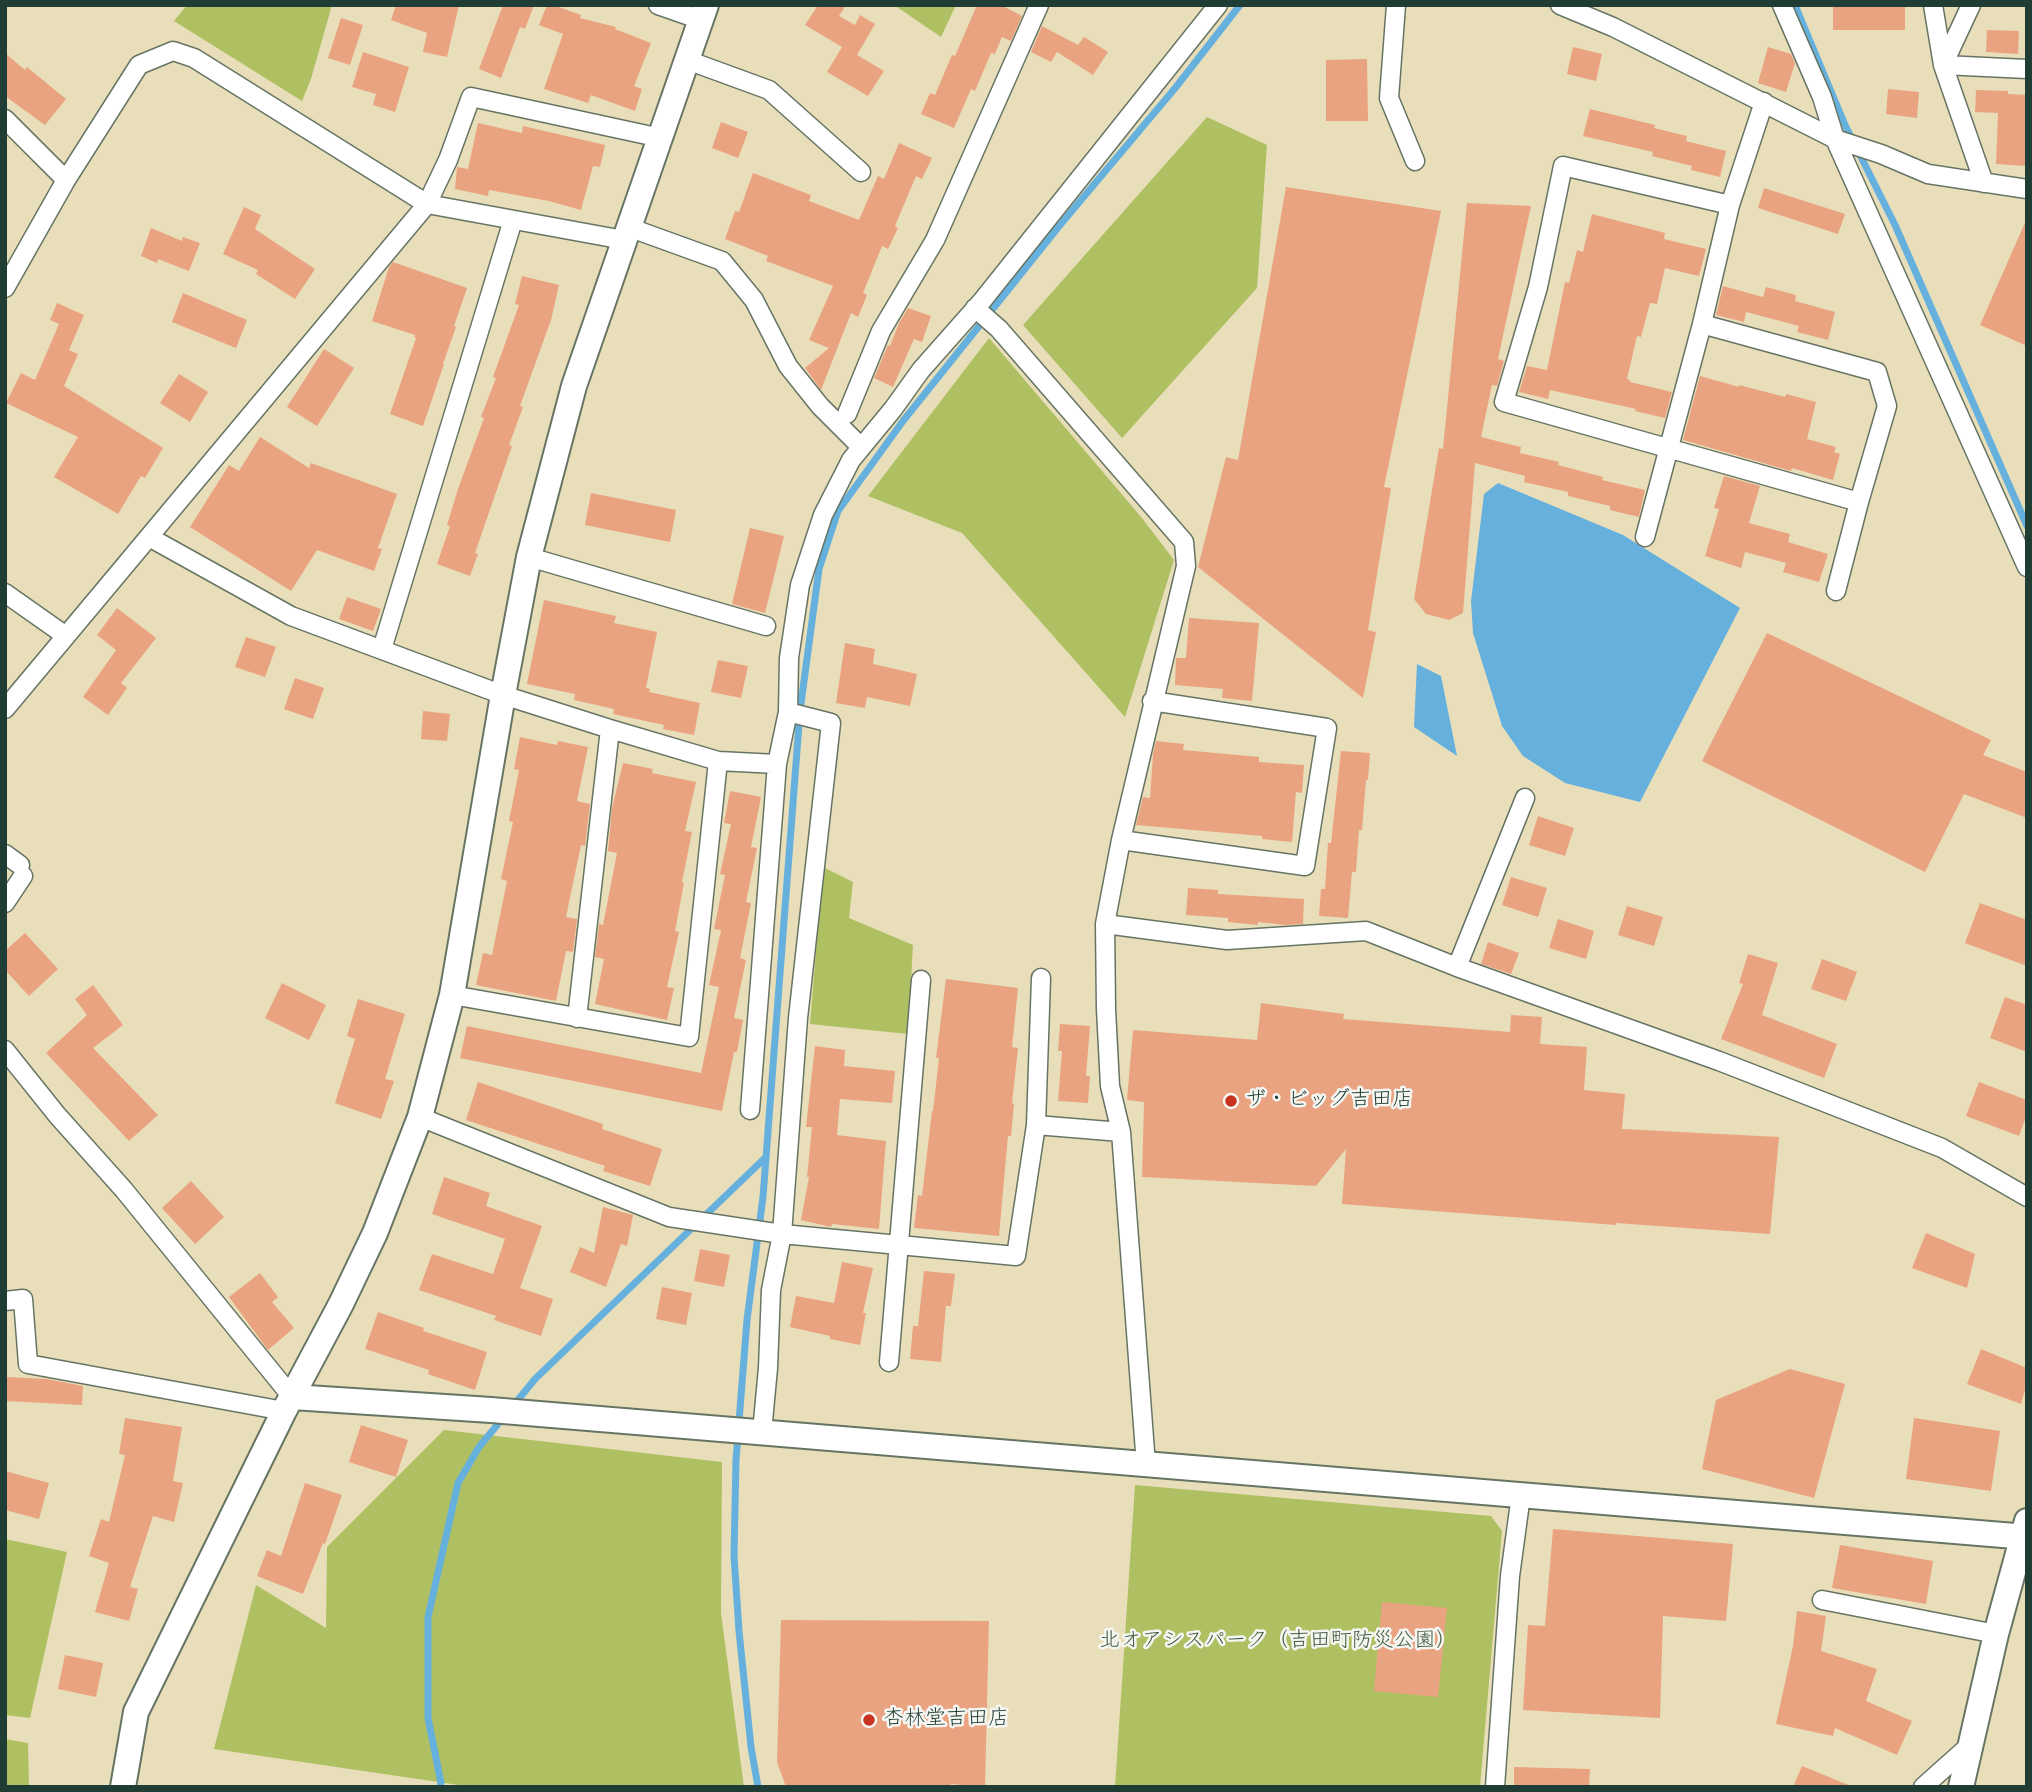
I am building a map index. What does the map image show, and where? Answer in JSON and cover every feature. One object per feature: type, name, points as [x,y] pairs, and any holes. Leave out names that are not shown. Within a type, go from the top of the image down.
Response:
[{"type":"street","points":[[123,1787],[136,1712],[375,1233],[420,1117],[452,995],[529,557],[574,386],[703,13],[659,5]]},
{"type":"street","points":[[847,414],[881,331],[935,240],[1039,5]]},
{"type":"street","points":[[750,1110],[777,764],[789,712],[789,658],[800,585],[823,515],[851,460],[922,370],[978,311],[1217,5]]},
{"type":"street","points":[[1396,5],[1389,98],[1415,161]]},
{"type":"street","points":[[1560,5],[1613,27],[1840,140],[1928,174],[2027,189]]},
{"type":"street","points":[[1782,5],[2027,567]]},
{"type":"street","points":[[1933,5],[1943,65],[1984,183]]},
{"type":"street","points":[[1943,65],[1971,5]]},
{"type":"street","points":[[5,288],[66,180],[139,65],[173,51],[194,58],[427,204],[513,220],[626,233],[722,261],[754,300],[788,366],[820,406],[862,447]]},
{"type":"street","points":[[687,60],[769,90],[861,172]]},
{"type":"street","points":[[1943,65],[2027,69]]},
{"type":"street","points":[[5,709],[427,204],[448,160],[471,97],[660,138]]},
{"type":"street","points":[[1645,537],[1702,324],[1730,205],[1764,102]]},
{"type":"street","points":[[5,119],[66,180]]},
{"type":"street","points":[[1730,205],[1563,166],[1538,287],[1504,402],[1859,502]]},
{"type":"street","points":[[382,649],[513,220]]},
{"type":"street","points":[[978,311],[999,329],[1184,542],[1186,566],[1152,701],[1105,924],[1110,1086],[1121,1132],[1146,1465]]},
{"type":"street","points":[[1702,324],[1877,372],[1887,406],[1836,591]]},
{"type":"street","points":[[149,537],[291,616],[503,695],[718,761],[777,764]]},
{"type":"street","points":[[529,557],[766,626]]},
{"type":"street","points":[[5,593],[66,636]]},
{"type":"street","points":[[1121,839],[1305,866],[1327,728],[1152,701]]},
{"type":"street","points":[[758,1432],[768,1368],[771,1290],[831,723],[789,712]]},
{"type":"street","points":[[578,1018],[610,729]]},
{"type":"street","points":[[452,995],[689,1037],[718,761]]},
{"type":"street","points":[[1457,967],[1525,798]]},
{"type":"street","points":[[5,853],[21,870],[5,903]]},
{"type":"street","points":[[1105,924],[1227,940],[1366,931],[1457,967],[1719,1061],[1942,1148],[2027,1197]]},
{"type":"street","points":[[420,1117],[669,1217],[778,1233],[1016,1256],[1036,1125],[1041,978]]},
{"type":"street","points":[[889,1362],[921,980]]},
{"type":"street","points":[[5,1050],[57,1115],[124,1190],[288,1404]]},
{"type":"street","points":[[1036,1125],[1121,1132]]},
{"type":"street","points":[[5,1301],[23,1300],[28,1364],[288,1404],[491,1410],[1521,1495],[2025,1531],[1996,1634],[1961,1787]]},
{"type":"street","points":[[1495,1787],[1510,1576],[1521,1495]]},
{"type":"street","points":[[1822,1600],[1996,1634]]},
{"type":"street","points":[[1923,1787],[1970,1745]]},
{"type":"green space","points":[[187,5],[332,5],[302,101],[174,21]]},
{"type":"green space","points":[[894,5],[956,5],[941,37]]},
{"type":"green space","points":[[1207,117],[1267,145],[1257,288],[1122,438],[1023,325]]},
{"type":"green space","points":[[989,338],[1142,518],[1174,560],[1125,717],[962,533],[868,496]]},
{"type":"green space","points":[[823,867],[853,882],[849,918],[913,945],[908,1034],[810,1024]]},
{"type":"green space","points":[[444,1430],[722,1462],[721,1613],[744,1787],[472,1787],[214,1749],[256,1585],[326,1628],[327,1547]]},
{"type":"green space","name":"北オアシスパーク（吉田町防災公園）","points":[[1135,1485],[1491,1516],[1502,1531],[1480,1787],[1115,1787]]},
{"type":"green space","points":[[5,1539],[67,1552],[30,1718],[5,1715]]},
{"type":"green space","points":[[5,1739],[28,1743],[29,1787],[5,1787]]},
{"type":"water","points":[[1498,483],[1623,535],[1740,608],[1640,802],[1565,783],[1523,756],[1502,726],[1473,633],[1471,601],[1484,494]]},
{"type":"water","points":[[1417,664],[1441,676],[1457,756],[1414,727]]},
{"type":"building","points":[[396,5],[459,5],[447,57],[423,52],[427,33],[391,20]]},
{"type":"building","points":[[503,5],[534,5],[525,29],[520,27],[501,78],[479,69]]},
{"type":"building","points":[[547,5],[581,15],[580,18],[616,27],[615,29],[651,43],[634,86],[642,89],[635,111],[591,95],[588,103],[544,89],[563,34],[539,25]]},
{"type":"building","points":[[818,5],[846,5],[839,16],[855,25],[860,15],[875,24],[857,55],[884,71],[868,96],[827,72],[842,47],[805,25]]},
{"type":"building","points":[[977,5],[1001,5],[1022,16],[1011,41],[1002,37],[995,54],[991,53],[975,91],[971,89],[954,128],[921,114],[930,93],[935,95]]},
{"type":"building","points":[[1833,5],[1905,5],[1905,30],[1833,30]]},
{"type":"building","points":[[341,18],[363,25],[350,65],[328,58]]},
{"type":"building","points":[[1042,26],[1078,45],[1084,37],[1108,52],[1093,75],[1057,52],[1051,62],[1031,52]]},
{"type":"building","points":[[1987,30],[2019,31],[2018,54],[1986,52]]},
{"type":"building","points":[[1573,47],[1602,54],[1596,81],[1567,74]]},
{"type":"building","points":[[1768,47],[1791,54],[1795,63],[1786,92],[1758,83]]},
{"type":"building","points":[[363,52],[409,67],[395,112],[373,105],[376,94],[352,87]]},
{"type":"building","points":[[5,53],[66,99],[45,125],[5,96]]},
{"type":"building","points":[[1367,59],[1368,121],[1326,121],[1326,60]]},
{"type":"building","points":[[1888,89],[1919,92],[1917,118],[1886,114]]},
{"type":"building","points":[[1976,90],[2008,91],[2008,94],[2027,95],[2027,166],[1996,164],[1998,113],[1975,112]]},
{"type":"building","points":[[1590,109],[1655,125],[1654,128],[1687,136],[1686,141],[1726,151],[1720,177],[1691,170],[1692,166],[1652,156],[1653,152],[1583,136]]},
{"type":"building","points":[[721,122],[748,132],[738,158],[712,148]]},
{"type":"building","points":[[478,123],[522,133],[523,126],[605,145],[600,167],[593,166],[581,210],[489,190],[488,196],[455,189],[457,167],[468,169]]},
{"type":"building","points":[[899,143],[932,158],[922,179],[916,176],[888,249],[882,246],[863,293],[867,295],[858,317],[851,313],[821,390],[805,368],[829,348],[809,340],[833,286],[766,261],[768,256],[725,239],[735,211],[739,212],[753,173],[811,195],[809,201],[859,220],[878,176],[884,179]]},
{"type":"building","points":[[1286,187],[1441,211],[1384,487],[1391,488],[1368,630],[1376,632],[1363,698],[1198,567],[1226,457],[1238,460]]},
{"type":"building","points":[[1764,188],[1845,214],[1838,234],[1758,208]]},
{"type":"building","points":[[1467,203],[1531,206],[1498,359],[1504,361],[1497,386],[1492,385],[1481,437],[1521,447],[1520,453],[1559,462],[1558,465],[1603,477],[1602,480],[1645,490],[1639,517],[1610,510],[1610,506],[1568,496],[1568,492],[1524,482],[1525,476],[1475,463],[1463,613],[1449,620],[1426,614],[1414,599],[1439,448],[1443,449]]},
{"type":"building","points":[[244,207],[261,215],[255,229],[315,269],[295,299],[256,274],[258,270],[223,254]]},
{"type":"building","points":[[1592,214],[1665,233],[1664,239],[1706,249],[1699,276],[1665,268],[1657,304],[1650,303],[1641,337],[1637,336],[1627,379],[1672,392],[1665,418],[1550,390],[1548,399],[1519,392],[1527,366],[1547,370],[1565,282],[1569,283],[1577,250],[1583,252]]},
{"type":"building","points":[[2027,218],[2027,346],[1980,325]]},
{"type":"building","points":[[151,228],[182,241],[183,237],[200,243],[189,271],[158,259],[157,263],[141,256]]},
{"type":"building","points":[[393,262],[467,288],[423,426],[390,414],[415,335],[372,321]]},
{"type":"building","points":[[522,276],[559,285],[551,320],[520,406],[523,407],[509,445],[512,446],[475,553],[478,554],[470,576],[437,564],[450,526],[447,525],[458,489],[496,378],[493,377],[519,305],[515,304]]},
{"type":"building","points":[[1723,286],[1763,297],[1766,287],[1796,295],[1795,301],[1835,312],[1828,340],[1797,332],[1799,326],[1746,312],[1744,322],[1716,315]]},
{"type":"building","points":[[183,293],[247,320],[236,348],[172,322]]},
{"type":"building","points":[[57,303],[84,315],[69,350],[78,354],[64,386],[163,448],[145,478],[141,476],[118,514],[54,477],[78,437],[6,403],[21,373],[35,380],[59,324],[50,320]]},
{"type":"building","points":[[908,308],[931,316],[922,342],[914,339],[893,387],[874,378]]},
{"type":"building","points":[[324,349],[354,368],[317,426],[287,407]]},
{"type":"building","points":[[179,374],[208,392],[190,422],[160,403]]},
{"type":"building","points":[[1700,376],[1739,387],[1785,397],[1786,394],[1816,402],[1807,439],[1836,447],[1834,452],[1840,454],[1833,480],[1792,468],[1791,471],[1683,440]]},
{"type":"building","points":[[260,437],[309,468],[311,463],[397,494],[378,548],[382,549],[374,571],[317,550],[291,591],[190,527],[229,465],[239,471]]},
{"type":"building","points":[[1724,476],[1760,486],[1749,523],[1790,534],[1788,542],[1828,554],[1819,582],[1783,572],[1786,563],[1745,552],[1741,568],[1705,556],[1719,509],[1714,508]]},
{"type":"building","points":[[591,493],[676,510],[670,542],[585,525]]},
{"type":"building","points":[[750,528],[784,536],[765,613],[732,604]]},
{"type":"building","points":[[347,597],[381,609],[373,631],[339,619]]},
{"type":"building","points":[[544,600],[616,616],[614,623],[657,632],[646,688],[650,689],[649,692],[700,703],[694,735],[663,729],[664,725],[613,714],[614,709],[574,700],[575,694],[527,684]]},
{"type":"building","points":[[117,608],[156,638],[121,683],[127,688],[108,715],[83,697],[116,650],[97,635]]},
{"type":"building","points":[[1189,618],[1259,623],[1252,701],[1222,698],[1223,689],[1175,685],[1176,658],[1186,658]]},
{"type":"building","points":[[1767,633],[1991,740],[1983,755],[2027,772],[2027,818],[1964,794],[1925,872],[1702,761]]},
{"type":"building","points":[[246,637],[276,647],[265,677],[235,667]]},
{"type":"building","points":[[845,643],[875,649],[873,664],[917,674],[910,706],[867,697],[865,708],[836,703]]},
{"type":"building","points":[[718,660],[748,666],[741,698],[711,692]]},
{"type":"building","points":[[295,678],[324,688],[313,719],[284,709]]},
{"type":"building","points":[[423,711],[450,714],[447,741],[421,739]]},
{"type":"building","points":[[520,737],[557,745],[558,741],[588,747],[577,801],[590,804],[585,846],[581,845],[566,917],[577,919],[573,952],[566,951],[556,1001],[476,985],[483,953],[492,955],[507,881],[501,879],[513,822],[509,821],[519,770],[514,769]]},
{"type":"building","points":[[1156,741],[1184,744],[1183,750],[1259,757],[1259,762],[1304,765],[1302,793],[1296,792],[1292,842],[1262,839],[1262,836],[1136,825],[1143,797],[1150,798]]},
{"type":"building","points":[[1341,751],[1370,753],[1362,830],[1359,830],[1356,872],[1352,872],[1348,918],[1319,916],[1321,889],[1325,889],[1328,843],[1331,843]]},
{"type":"building","points":[[623,763],[653,769],[652,773],[696,782],[685,831],[692,832],[675,931],[679,932],[667,987],[674,988],[667,1020],[595,1004],[604,959],[595,957],[599,924],[603,925],[617,853],[608,851],[612,808]]},
{"type":"building","points":[[730,791],[761,797],[751,847],[757,848],[746,902],[751,903],[740,958],[746,960],[734,1018],[743,1020],[722,1111],[460,1058],[467,1026],[701,1073],[719,987],[709,985],[721,930],[714,929],[725,875],[720,874],[731,824],[724,823]]},
{"type":"building","points":[[1538,816],[1574,828],[1565,856],[1529,845]]},
{"type":"building","points":[[1511,877],[1547,888],[1538,917],[1502,905]]},
{"type":"building","points":[[1188,888],[1218,890],[1218,894],[1304,899],[1303,924],[1258,922],[1258,925],[1228,922],[1228,918],[1186,915]]},
{"type":"building","points":[[1980,903],[2027,920],[2027,966],[1965,943]]},
{"type":"building","points":[[1627,906],[1663,917],[1654,946],[1618,935]]},
{"type":"building","points":[[1558,919],[1594,931],[1586,959],[1549,948]]},
{"type":"building","points":[[25,933],[58,969],[29,996],[5,970],[5,951]]},
{"type":"building","points":[[1488,942],[1519,953],[1511,974],[1481,964]]},
{"type":"building","points":[[1748,954],[1778,963],[1762,1015],[1837,1044],[1824,1078],[1721,1039],[1743,984],[1739,983]]},
{"type":"building","points":[[1822,959],[1857,972],[1846,1001],[1811,989]]},
{"type":"building","points":[[946,979],[1018,988],[1012,1047],[1018,1048],[1014,1104],[1011,1136],[1008,1136],[999,1236],[914,1228],[918,1195],[922,1196],[933,1111],[939,1058],[936,1058]]},
{"type":"building","points":[[282,983],[326,1005],[309,1040],[265,1018]]},
{"type":"building","points":[[93,985],[123,1025],[93,1048],[158,1115],[129,1141],[46,1053],[87,1015],[75,999]]},
{"type":"building","points":[[2005,997],[2027,1005],[2027,1052],[1990,1038]]},
{"type":"building","points":[[358,999],[405,1014],[385,1079],[394,1081],[381,1119],[335,1103],[355,1039],[347,1036]]},
{"type":"building","points":[[1261,1003],[1344,1014],[1343,1019],[1510,1032],[1511,1015],[1542,1017],[1540,1044],[1587,1047],[1584,1090],[1625,1094],[1622,1129],[1779,1137],[1770,1234],[1342,1204],[1346,1149],[1316,1186],[1142,1177],[1144,1102],[1127,1100],[1133,1030],[1257,1040]]},
{"type":"building","points":[[1060,1024],[1090,1026],[1086,1076],[1090,1076],[1088,1103],[1058,1101],[1062,1051],[1058,1051]]},
{"type":"building","points":[[815,1046],[845,1050],[844,1066],[895,1071],[892,1103],[840,1099],[837,1135],[886,1141],[879,1229],[832,1224],[831,1227],[801,1220],[809,1177],[812,1127],[806,1127]]},
{"type":"building","points":[[478,1082],[603,1124],[602,1129],[662,1149],[650,1186],[603,1171],[605,1166],[466,1120]]},
{"type":"building","points":[[1979,1082],[2027,1100],[2027,1114],[2019,1136],[1966,1116]]},
{"type":"building","points":[[444,1177],[490,1193],[486,1206],[542,1226],[520,1288],[553,1299],[541,1336],[494,1320],[496,1316],[419,1290],[432,1254],[493,1274],[505,1239],[432,1214]]},
{"type":"building","points":[[191,1181],[224,1217],[195,1244],[162,1208]]},
{"type":"building","points":[[603,1207],[633,1215],[627,1246],[621,1244],[606,1287],[570,1272],[580,1247],[594,1253]]},
{"type":"building","points":[[1926,1233],[1975,1254],[1967,1288],[1912,1268]]},
{"type":"building","points":[[700,1249],[730,1255],[724,1287],[694,1281]]},
{"type":"building","points":[[842,1262],[873,1268],[863,1313],[866,1313],[860,1345],[790,1327],[796,1296],[834,1303]]},
{"type":"building","points":[[924,1271],[955,1274],[951,1306],[946,1306],[941,1362],[910,1359],[913,1326],[918,1326]]},
{"type":"building","points":[[260,1273],[278,1297],[272,1302],[294,1328],[268,1350],[229,1297]]},
{"type":"building","points":[[662,1287],[692,1293],[686,1325],[656,1319]]},
{"type":"building","points":[[378,1312],[424,1328],[423,1331],[487,1352],[475,1390],[428,1374],[429,1370],[365,1349]]},
{"type":"building","points":[[1981,1349],[2027,1368],[2027,1383],[2021,1404],[1967,1384]]},
{"type":"building","points":[[1790,1369],[1845,1384],[1814,1498],[1702,1469],[1716,1400]]},
{"type":"building","points":[[5,1377],[47,1379],[83,1386],[82,1405],[5,1401]]},
{"type":"building","points":[[125,1418],[182,1427],[173,1481],[183,1483],[174,1522],[153,1516],[130,1587],[138,1589],[129,1621],[95,1612],[109,1563],[89,1556],[101,1519],[109,1522],[125,1455],[119,1454]]},
{"type":"building","points":[[1914,1418],[2000,1431],[1991,1491],[1906,1479]]},
{"type":"building","points":[[361,1425],[408,1440],[396,1477],[349,1462]]},
{"type":"building","points":[[5,1471],[49,1483],[39,1519],[5,1510]]},
{"type":"building","points":[[305,1483],[342,1495],[325,1544],[323,1543],[303,1594],[257,1576],[267,1550],[281,1556]]},
{"type":"building","points":[[1553,1529],[1733,1544],[1726,1621],[1663,1616],[1660,1718],[1523,1710],[1528,1625],[1545,1626]]},
{"type":"building","points":[[1840,1545],[1933,1561],[1926,1604],[1832,1588]]},
{"type":"building","points":[[1382,1602],[1447,1608],[1438,1697],[1374,1691]]},
{"type":"building","points":[[1797,1611],[1826,1616],[1821,1651],[1877,1669],[1866,1701],[1912,1721],[1897,1755],[1835,1728],[1833,1736],[1776,1724],[1793,1646]]},
{"type":"building","points":[[781,1620],[989,1621],[985,1787],[951,1784],[951,1787],[786,1787],[777,1762]]},
{"type":"building","points":[[65,1655],[103,1663],[96,1697],[58,1689]]},
{"type":"building","points":[[1802,1766],[1851,1786],[1851,1787],[1793,1787]]},
{"type":"building","points":[[1514,1767],[1590,1769],[1589,1787],[1514,1787]]},
{"type":"waterway","points":[[758,1787],[751,1747],[739,1631],[734,1556],[736,1460],[747,1320],[763,1197],[800,711],[819,569],[838,511],[903,421],[1240,5]]},
{"type":"waterway","points":[[1795,5],[1845,125],[1895,225],[2027,526]]},
{"type":"waterway","points":[[513,1406],[535,1379],[766,1157]]},
{"type":"waterway","points":[[440,1787],[428,1718],[428,1617],[458,1483],[479,1447],[503,1418]]},
{"type":"place","name":"ザ・ビッグ吉田店","points":[[1231,1101]]},
{"type":"place","name":"杏林堂吉田店","points":[[869,1720]]}]
